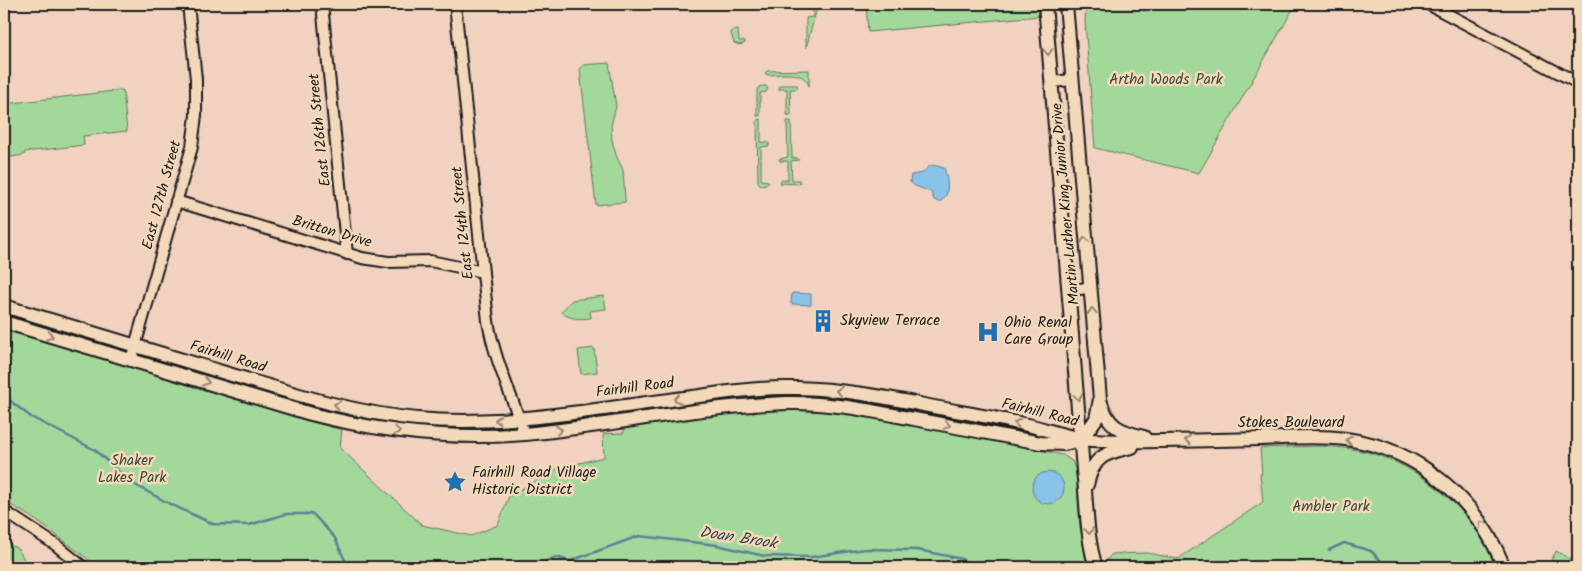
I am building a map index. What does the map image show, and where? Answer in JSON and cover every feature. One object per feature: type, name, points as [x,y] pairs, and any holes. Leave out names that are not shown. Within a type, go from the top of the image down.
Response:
[{"type":"main road","name":"Martin Luther King Junior Drive","points":[[1045,4],[1081,440]]},
{"type":"main road","name":"Martin Luther King Junior Drive","points":[[1066,4],[1100,399],[1096,419],[1081,440]]},
{"type":"main road","name":"Fairhill Road","points":[[4,306],[343,407],[419,419],[463,421],[520,419],[752,390],[801,388],[872,395],[1025,424],[1081,440]]},
{"type":"main road","name":"Fairhill Road","points":[[4,322],[344,422],[418,433],[466,435],[524,434],[753,405],[789,403],[870,410],[1040,443],[1064,444],[1081,440]]},
{"type":"main road","points":[[752,390],[753,405]]},
{"type":"main road","points":[[870,410],[872,395]]},
{"type":"main road","points":[[1100,399],[1104,412],[1111,424],[1124,432],[1159,441]]},
{"type":"main road","points":[[902,416],[904,401]]},
{"type":"main road","points":[[418,433],[419,419]]},
{"type":"main road","name":"Stokes Boulevard","points":[[1081,440],[1120,442],[1326,437],[1352,440],[1381,447],[1419,464],[1457,493],[1484,528],[1504,567]]},
{"type":"main road","points":[[1081,440],[1092,555],[1096,567]]},
{"type":"main road","points":[[1086,495],[1090,473],[1094,464],[1102,456],[1114,451],[1159,441]]},
{"type":"street","name":"East 127th Street","points":[[131,360],[192,146],[196,115],[196,79],[188,4]]},
{"type":"street","name":"East 126th Street","points":[[322,4],[347,254]]},
{"type":"street","name":"East 124th Street","points":[[455,4],[488,321],[498,365],[520,419],[524,434]]},
{"type":"street","points":[[1428,4],[1578,83]]},
{"type":"street","points":[[1051,82],[1072,80]]},
{"type":"street","name":"Britton Drive","points":[[176,201],[347,254],[388,262],[430,261],[483,272]]},
{"type":"street","points":[[1069,290],[1090,288]]},
{"type":"street","points":[[4,511],[56,546],[82,567]]},
{"type":"green space","points":[[813,4],[818,4],[806,48],[806,18],[813,17]]},
{"type":"green space","points":[[866,4],[1039,4],[1039,16],[868,32]]},
{"type":"green space","name":"Artha Woods Park","points":[[1086,4],[1296,4],[1199,173],[1095,148],[1085,22]]},
{"type":"green space","points":[[733,30],[738,30],[739,41],[745,41],[745,43],[740,45],[734,43],[731,33]]},
{"type":"green space","points":[[609,63],[616,106],[611,126],[612,140],[623,170],[625,202],[596,205],[580,70],[583,65]]},
{"type":"green space","points":[[809,70],[809,86],[802,77],[797,75],[767,75],[765,73],[767,71]]},
{"type":"green space","points":[[780,85],[798,86],[797,89],[790,89],[791,115],[787,115],[787,89],[779,89]]},
{"type":"green space","points":[[766,86],[768,89],[766,92],[760,93],[760,116],[757,116],[757,90]]},
{"type":"green space","points":[[123,90],[127,131],[83,136],[84,145],[25,152],[24,155],[4,158],[4,104]]},
{"type":"green space","points":[[761,119],[761,142],[769,143],[769,146],[761,147],[761,180],[768,181],[769,183],[761,185],[758,182],[757,120]]},
{"type":"green space","points":[[787,121],[791,121],[792,158],[799,160],[791,161],[792,180],[799,180],[798,184],[780,183],[781,180],[788,180],[788,161],[780,161],[779,159],[788,157]]},
{"type":"green space","points":[[604,296],[606,309],[590,311],[591,318],[572,318],[561,312],[572,300]]},
{"type":"green space","points":[[4,311],[121,346],[119,350],[4,315]]},
{"type":"green space","name":"Shaker Lakes Park","points":[[4,328],[342,430],[340,448],[422,525],[471,536],[498,525],[509,496],[559,468],[604,457],[603,434],[624,433],[624,428],[705,416],[766,410],[821,411],[925,426],[1063,455],[1072,461],[1076,471],[1080,527],[1087,567],[98,567],[41,524],[4,501]]},
{"type":"green space","points":[[594,348],[597,372],[581,374],[578,350]]},
{"type":"green space","points":[[146,354],[413,423],[412,428],[347,417],[309,408],[145,358]]},
{"type":"green space","points":[[795,392],[861,398],[860,402],[812,397],[761,398],[761,394]]},
{"type":"green space","points":[[745,394],[746,399],[532,427],[531,422]]},
{"type":"green space","points":[[908,407],[1036,433],[1035,435],[909,410]]},
{"type":"green space","points":[[424,425],[511,425],[508,429],[474,430],[426,428]]},
{"type":"green space","name":"Ambler Park","points":[[1319,446],[1350,449],[1380,456],[1417,474],[1450,499],[1464,514],[1487,548],[1495,567],[1107,567],[1106,561],[1112,554],[1148,553],[1178,559],[1263,502],[1260,448]]},
{"type":"green space","points":[[4,541],[18,549],[29,567],[4,567]]},
{"type":"green space","points":[[1556,551],[1578,563],[1578,567],[1548,567]]},
{"type":"water","points":[[933,165],[944,168],[947,177],[947,192],[943,200],[939,202],[934,200],[931,192],[910,182],[911,175],[923,173],[928,167]]},
{"type":"water","points":[[792,293],[811,294],[811,305],[791,304]]},
{"type":"water","points":[[1048,472],[1054,473],[1059,477],[1063,482],[1063,494],[1059,499],[1054,503],[1048,504],[1042,503],[1037,499],[1033,494],[1032,488],[1033,482],[1037,477],[1042,473]]},
{"type":"waterway","name":"Doan Brook","points":[[4,396],[31,417],[95,450],[130,482],[168,503],[213,524],[249,525],[286,514],[313,514],[335,538],[348,567]]},
{"type":"waterway","name":"Doan Brook","points":[[534,567],[556,557],[570,561],[639,536],[717,545],[764,556],[811,557],[865,549],[918,550],[962,559],[972,567]]},
{"type":"waterway","name":"Doan Brook","points":[[1329,550],[1344,543],[1371,551],[1383,563],[1384,567]]},
{"type":"place","name":"Skyview Terrace","points":[[823,321]]},
{"type":"place","name":"Ohio Renal Care Group","points":[[988,332]]},
{"type":"place","name":"Fairhill Road Village Historic District","points":[[455,482]]}]
